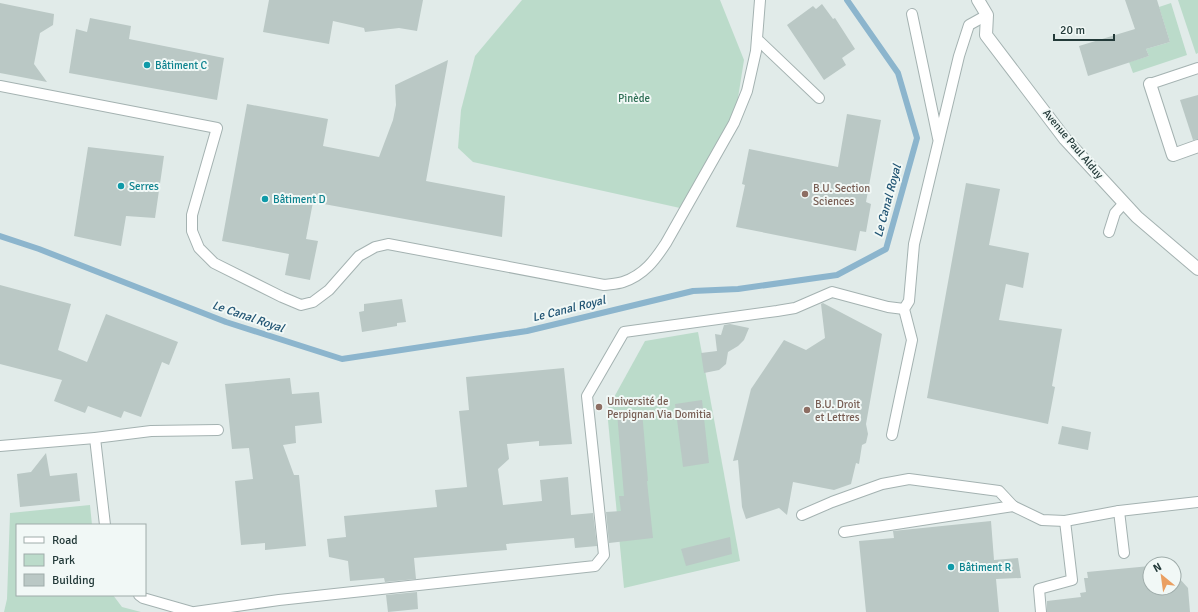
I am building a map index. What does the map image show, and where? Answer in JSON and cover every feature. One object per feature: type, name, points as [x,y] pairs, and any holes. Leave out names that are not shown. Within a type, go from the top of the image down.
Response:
[{"type":"street","points":[[978,0],[987,15]]},
{"type":"street","name":"Avenue Paul Alduy","points":[[987,15],[986,35],[1065,139],[1137,217],[1198,269]]},
{"type":"street","points":[[1150,84],[1173,154],[1198,146]]},
{"type":"lane","points":[[0,86],[217,128],[192,215],[192,232],[199,248],[214,263],[282,297],[302,305],[313,302],[329,290],[359,256],[375,248],[388,244],[604,285],[622,283],[642,273],[657,256],[734,123],[747,92],[756,51],[760,0]]},
{"type":"lane","points":[[912,14],[939,142]]},
{"type":"lane","points":[[892,435],[912,340],[904,309],[909,301],[914,244],[968,25],[987,15]]},
{"type":"lane","points":[[756,39],[819,98]]},
{"type":"lane","points":[[1150,84],[1198,68]]},
{"type":"lane","points":[[1109,232],[1115,213],[1124,203]]},
{"type":"lane","points":[[140,596],[194,612],[279,600],[595,566],[604,555],[587,396],[624,332],[795,308],[832,292],[888,307],[904,309]]},
{"type":"lane","points":[[0,446],[96,438],[151,431],[218,430]]},
{"type":"lane","points":[[96,438],[105,524]]},
{"type":"lane","points":[[802,515],[832,502],[882,484],[909,479],[999,491],[1013,506],[1042,520],[1065,521],[1119,511],[1198,502]]},
{"type":"lane","points":[[844,532],[1013,506]]},
{"type":"lane","points":[[1119,511],[1124,553]]},
{"type":"lane","points":[[1041,612],[1039,589],[1072,580],[1065,521]]},
{"type":"green space","name":"Pinède","points":[[522,0],[720,0],[744,60],[734,123],[680,208],[473,162],[458,148],[461,110],[475,56]]},
{"type":"green space","points":[[1178,0],[1198,0],[1198,53],[1196,54]]},
{"type":"green space","points":[[1171,3],[1187,55],[1133,73],[1129,62],[1149,56],[1146,49],[1170,42],[1159,7]]},
{"type":"green space","points":[[698,332],[740,561],[624,588],[607,410],[645,341]]},
{"type":"green space","points":[[90,505],[92,524],[16,524],[16,596],[114,596],[122,607],[141,612],[4,612],[7,599],[10,513]]},
{"type":"building","points":[[269,0],[423,0],[417,31],[399,28],[365,32],[364,28],[333,21],[329,44],[263,32]]},
{"type":"building","points":[[1125,0],[1157,0],[1170,42],[1146,49],[1149,56],[1088,76],[1079,46],[1135,29]]},
{"type":"building","points":[[0,3],[54,14],[53,25],[40,33],[34,64],[47,82],[0,73]]},
{"type":"building","points":[[822,4],[833,19],[835,18],[855,49],[842,58],[846,65],[824,80],[787,25],[813,6],[816,9]]},
{"type":"building","name":"Bâtiment C","points":[[90,18],[131,26],[129,39],[224,58],[217,100],[69,73],[76,29],[87,32]]},
{"type":"building","points":[[448,60],[426,181],[505,196],[502,237],[313,202],[306,239],[318,241],[310,280],[285,275],[289,254],[222,241],[247,104],[328,119],[323,146],[379,157],[393,120],[396,105],[395,85]]},
{"type":"building","points":[[1198,95],[1198,139],[1193,140],[1180,100]]},
{"type":"building","name":"B.U. Section Sciences","points":[[847,114],[881,120],[866,202],[871,204],[866,232],[860,231],[856,251],[736,227],[745,185],[742,184],[749,149],[838,167]]},
{"type":"building","name":"Serres","points":[[88,147],[164,156],[155,218],[126,216],[121,246],[74,236]]},
{"type":"building","points":[[966,183],[1000,189],[989,245],[1029,253],[1023,288],[1006,284],[999,320],[1062,329],[1052,386],[1055,387],[1048,424],[927,398]]},
{"type":"building","points":[[0,285],[71,304],[58,350],[87,362],[106,314],[178,342],[169,365],[162,362],[141,417],[124,411],[121,418],[88,406],[85,413],[54,401],[62,380],[0,364]]},
{"type":"building","points":[[402,299],[406,322],[397,323],[397,326],[362,332],[359,312],[364,311],[364,304]]},
{"type":"building","name":"B.U. Droit et Lettres","points":[[823,303],[882,334],[866,424],[868,434],[866,443],[862,445],[859,464],[856,463],[851,484],[834,490],[793,482],[787,515],[779,508],[746,519],[742,507],[738,460],[733,461],[751,389],[784,340],[806,350],[825,338],[821,304]]},
{"type":"building","points":[[730,324],[749,328],[744,340],[728,352],[726,364],[719,370],[704,373],[701,353],[717,351],[715,334],[721,335],[724,325]]},
{"type":"building","points":[[564,368],[572,444],[539,446],[539,441],[507,444],[509,459],[498,469],[503,505],[542,501],[540,480],[568,477],[571,515],[593,513],[597,546],[575,548],[574,538],[506,544],[507,550],[414,558],[416,579],[385,582],[384,578],[350,581],[348,561],[329,557],[327,539],[346,537],[344,516],[437,507],[435,490],[467,487],[459,411],[469,410],[466,377]]},
{"type":"building","points":[[290,378],[292,394],[319,392],[322,423],[295,426],[296,443],[283,445],[294,475],[299,475],[306,546],[265,550],[265,543],[241,545],[235,481],[253,479],[249,448],[232,449],[225,384]]},
{"type":"building","points":[[702,400],[709,463],[683,467],[675,404]]},
{"type":"building","points":[[642,411],[653,538],[609,543],[606,512],[621,511],[619,496],[624,496],[617,413]]},
{"type":"building","points":[[1062,426],[1091,432],[1088,450],[1058,444]]},
{"type":"building","points":[[46,453],[50,476],[77,473],[80,501],[20,507],[17,474],[31,472]]},
{"type":"building","name":"Bâtiment R","points":[[991,521],[994,560],[1018,558],[1021,578],[996,579],[999,612],[866,612],[859,541],[894,538],[893,531]]},
{"type":"building","points":[[730,537],[732,554],[686,566],[681,549]]},
{"type":"building","points":[[1142,567],[1142,596],[1182,596],[1182,581],[1188,588],[1190,612],[1047,612],[1047,601],[1081,597],[1080,593],[1086,592],[1084,578],[1088,578],[1087,572]]},
{"type":"building","points":[[417,592],[418,609],[388,612],[386,595]]},
{"type":"waterway","name":"Le Canal Royal","points":[[0,236],[39,249],[226,322],[342,359],[527,331],[693,291],[738,289],[837,275],[886,249],[917,138],[898,73],[847,0]]},
{"type":"place","name":"Bâtiment C","points":[[147,65]]},
{"type":"place","name":"Serres","points":[[121,186]]},
{"type":"place","name":"B.U. Section Sciences","points":[[805,194]]},
{"type":"place","name":"Bâtiment D","points":[[265,199]]},
{"type":"place","name":"Université de Perpignan Via Domitia","points":[[599,407]]},
{"type":"place","name":"B.U. Droit et Lettres","points":[[807,410]]},
{"type":"place","name":"Bâtiment R","points":[[951,567]]}]
